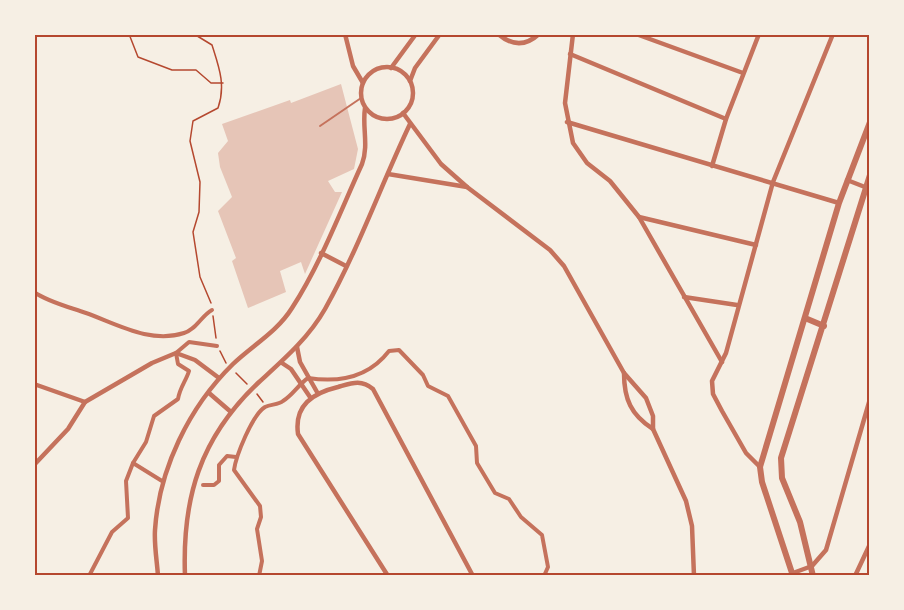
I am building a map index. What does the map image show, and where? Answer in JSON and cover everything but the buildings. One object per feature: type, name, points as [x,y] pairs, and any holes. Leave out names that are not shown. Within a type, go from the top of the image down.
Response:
[{"type":"street","points":[[345,34],[353,66],[363,83]]},
{"type":"street","points":[[390,68],[416,34]]},
{"type":"street","points":[[410,81],[402,72],[390,68],[374,70],[363,83],[361,98],[373,115],[383,119],[394,118],[403,113],[412,98],[410,81],[416,68],[440,34]]},
{"type":"street","points":[[490,34],[499,35],[514,44],[523,44],[539,34]]},
{"type":"street","points":[[573,34],[565,103],[573,143],[587,163],[610,182],[639,216],[722,362]]},
{"type":"street","points":[[636,34],[743,73]]},
{"type":"street","points":[[711,166],[726,118],[759,34]]},
{"type":"street","points":[[760,467],[746,453],[713,394],[712,381],[722,362],[773,182],[833,34]]},
{"type":"street","points":[[570,54],[726,118]]},
{"type":"street","points":[[158,576],[155,531],[162,481],[175,450],[219,378],[274,331],[292,308],[321,253],[365,156],[363,121],[366,108]]},
{"type":"street","points":[[403,113],[441,164],[467,187],[550,250],[564,266],[624,373],[646,398],[653,416],[653,429],[686,501],[692,526],[694,576]]},
{"type":"street","points":[[567,122],[839,203]]},
{"type":"street","points":[[870,122],[839,203],[760,467],[762,482],[793,574],[812,566],[826,550],[870,399]]},
{"type":"street","points":[[185,576],[185,535],[194,482],[203,458],[231,412],[297,347],[324,311],[410,124]]},
{"type":"street","points":[[388,174],[467,187]]},
{"type":"street","points":[[813,576],[800,522],[780,469],[870,175]]},
{"type":"street","points":[[847,180],[867,188]]},
{"type":"street","points":[[639,216],[756,245]]},
{"type":"street","points":[[321,253],[346,266]]},
{"type":"street","points":[[34,292],[124,330],[163,336],[184,333],[195,328],[203,315],[212,310]]},
{"type":"street","points":[[684,297],[737,305]]},
{"type":"street","points":[[805,318],[824,326]]},
{"type":"street","points":[[183,345],[184,333]]},
{"type":"street","points":[[34,465],[68,429],[85,402],[152,363],[176,353],[189,342],[217,346]]},
{"type":"street","points":[[297,347],[300,362],[316,392]]},
{"type":"street","points":[[259,576],[262,561],[257,530],[261,517],[260,506],[234,470],[236,457],[244,446],[246,433],[264,407],[282,402],[308,378],[326,381],[359,374],[378,365],[389,351],[399,350],[423,375],[428,386],[448,396],[476,446],[477,463],[495,493],[509,499],[521,517],[542,535],[549,567],[544,576]]},
{"type":"street","points":[[176,353],[195,360],[219,378]]},
{"type":"street","points":[[89,576],[112,532],[128,518],[126,481],[133,463],[146,442],[154,416],[178,399],[181,384],[188,376],[189,370],[178,364],[176,353]]},
{"type":"street","points":[[282,363],[291,369],[310,398]]},
{"type":"street","points":[[624,373],[624,392],[630,408],[641,422],[653,429]]},
{"type":"street","points":[[388,576],[298,434],[296,422],[316,392],[356,382],[365,383],[373,389],[473,576]]},
{"type":"street","points":[[34,384],[85,402]]},
{"type":"street","points":[[209,393],[231,412]]},
{"type":"street","points":[[203,486],[214,485],[219,481],[219,465],[227,456],[236,457]]},
{"type":"street","points":[[133,463],[162,481]]},
{"type":"street","points":[[855,576],[870,544]]},
{"type":"lane","points":[[320,126],[361,98]]},
{"type":"path","points":[[129,34],[138,57],[172,70],[196,70],[211,83],[223,83]]},
{"type":"path","points":[[194,34],[212,45],[223,83],[223,94],[218,108],[193,121],[190,141],[200,182],[199,212],[192,232],[200,277],[209,296],[217,346],[225,362],[248,385]]},
{"type":"path","points":[[255,392],[263,400],[264,407]]}]
